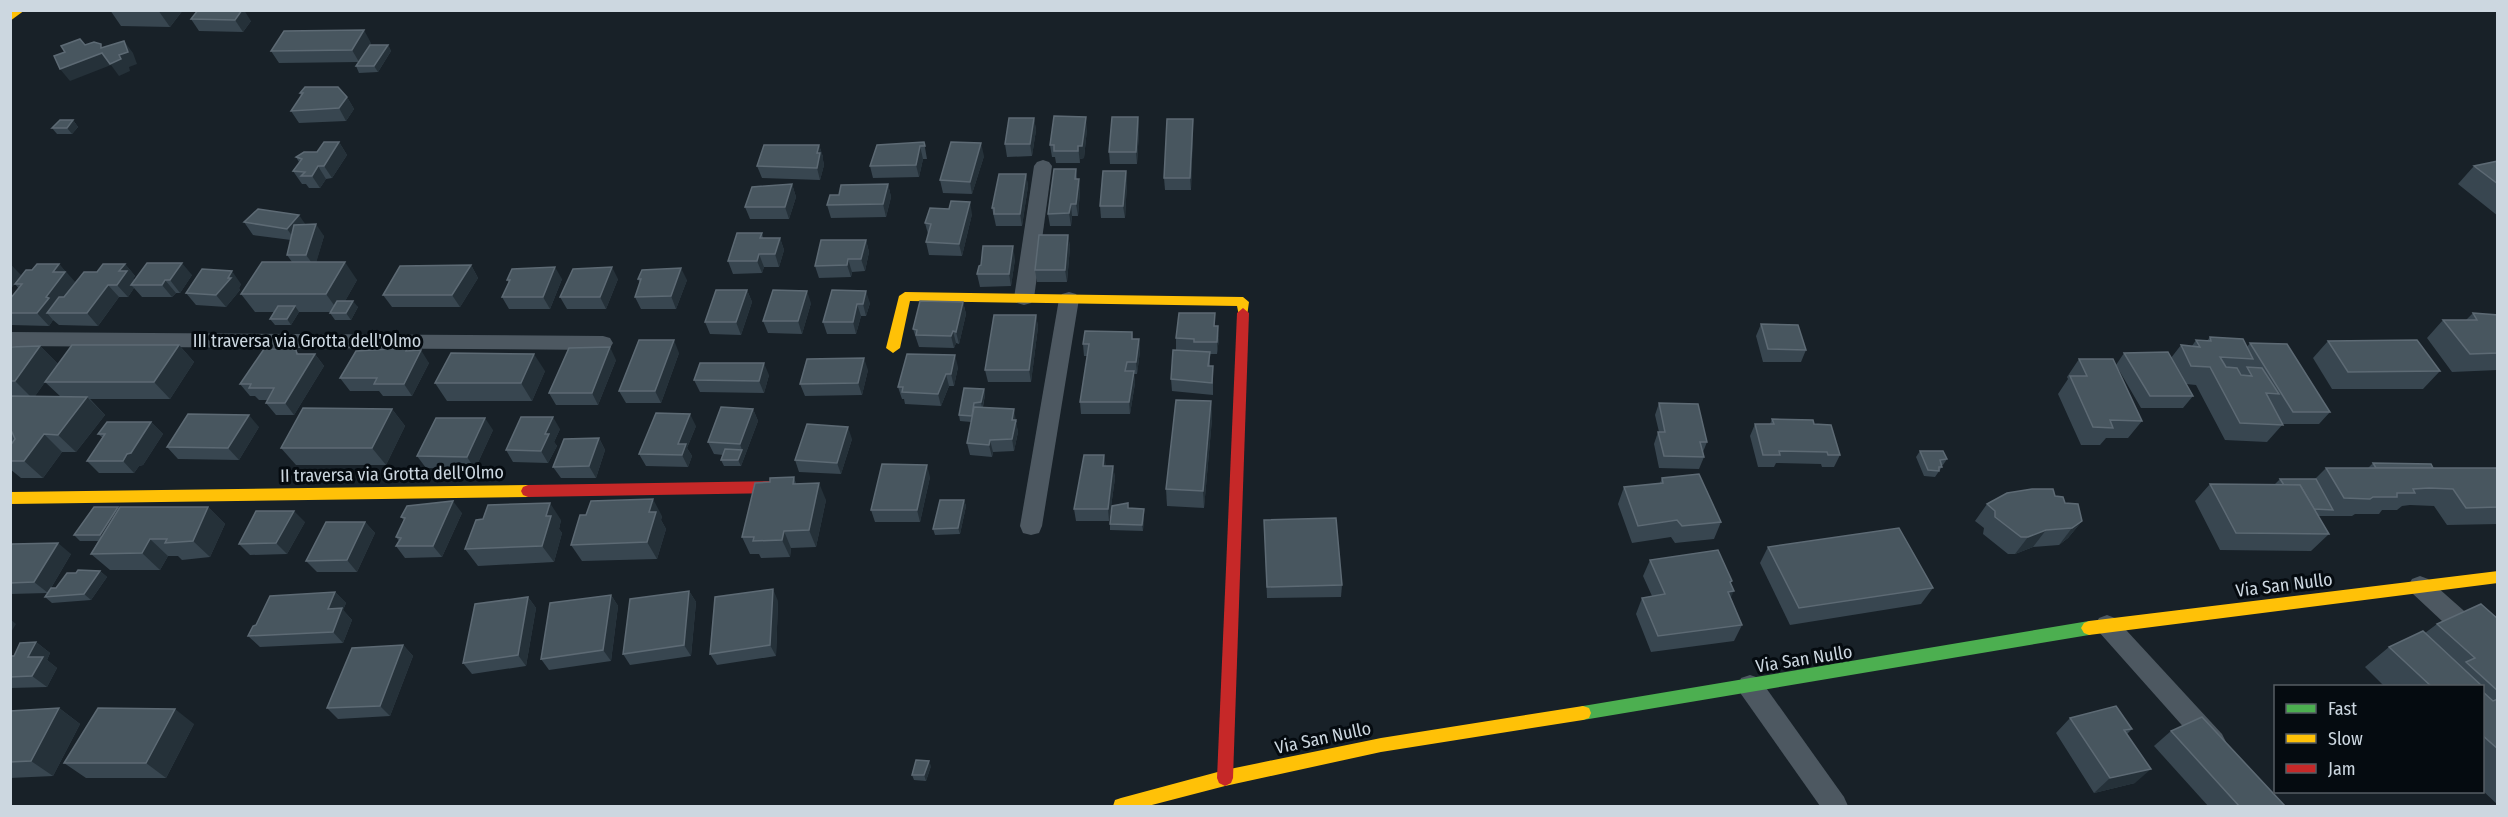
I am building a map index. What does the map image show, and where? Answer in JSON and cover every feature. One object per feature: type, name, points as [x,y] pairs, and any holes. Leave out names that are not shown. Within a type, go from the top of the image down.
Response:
[{"type":"street","points":[[10,18],[20,10]]},
{"type":"street","points":[[1024,298],[1043,166]]},
{"type":"street","points":[[892,348],[905,296],[1243,302],[1225,778]]},
{"type":"street","points":[[1031,526],[1069,299]]},
{"type":"street","name":"III traversa via Grotta dell'Olmo","points":[[10,339],[603,343]]},
{"type":"street","name":"II traversa via Grotta dell'Olmo","points":[[10,498],[774,487]]},
{"type":"street","name":"Via San Nullo","points":[[1121,807],[1225,778],[1381,745],[1750,686],[2107,625],[2498,577]]},
{"type":"street","points":[[2420,586],[2498,657]]},
{"type":"street","points":[[2107,625],[2232,763]]},
{"type":"street","points":[[1750,686],[1835,807]]},
{"type":"building","points":[[198,10],[242,10],[235,20],[191,19]]},
{"type":"building","points":[[364,30],[352,50],[271,51],[284,31]]},
{"type":"building","points":[[80,39],[85,45],[94,42],[101,44],[101,48],[124,41],[128,52],[119,55],[121,59],[110,64],[102,53],[60,69],[54,56],[65,52],[61,46]]},
{"type":"building","points":[[370,45],[388,45],[374,66],[356,66]]},
{"type":"building","points":[[305,87],[338,87],[347,97],[339,108],[291,111]]},
{"type":"building","points":[[1054,116],[1086,117],[1082,146],[1078,146],[1078,151],[1054,151],[1054,145],[1050,145]]},
{"type":"building","points":[[1112,117],[1138,117],[1136,152],[1109,152]]},
{"type":"building","points":[[1009,118],[1034,118],[1030,144],[1005,144]]},
{"type":"building","points":[[1167,119],[1193,119],[1190,178],[1164,178]]},
{"type":"building","points":[[60,120],[73,120],[67,128],[52,128]]},
{"type":"building","points":[[324,142],[339,142],[324,166],[318,166],[312,176],[301,176],[305,172],[293,171],[302,159],[296,157],[304,152],[317,152]]},
{"type":"building","points":[[924,142],[925,146],[920,146],[916,165],[870,166],[877,145]]},
{"type":"building","points":[[951,142],[981,143],[970,182],[940,180]]},
{"type":"building","points":[[764,145],[819,145],[817,168],[757,166]]},
{"type":"building","points":[[2498,161],[2498,184],[2474,166]]},
{"type":"building","points":[[1054,169],[1076,169],[1075,179],[1079,179],[1076,204],[1071,204],[1069,213],[1048,214]]},
{"type":"building","points":[[1103,171],[1126,171],[1123,206],[1100,206]]},
{"type":"building","points":[[999,174],[1026,174],[1020,214],[994,214],[994,208],[992,208]]},
{"type":"building","points":[[792,184],[785,207],[745,207],[752,187]]},
{"type":"building","points":[[888,184],[883,204],[827,205],[830,195],[839,195],[841,185]]},
{"type":"building","points":[[951,201],[970,202],[959,244],[926,242],[931,224],[925,223],[930,208],[949,209]]},
{"type":"building","points":[[258,209],[299,215],[287,229],[244,222]]},
{"type":"building","points":[[316,224],[306,255],[287,255],[294,225]]},
{"type":"building","points":[[737,233],[762,233],[760,238],[780,238],[775,254],[759,254],[757,261],[728,261]]},
{"type":"building","points":[[1039,235],[1068,235],[1065,270],[1035,270]]},
{"type":"building","points":[[821,240],[866,240],[861,259],[848,259],[847,265],[815,266]]},
{"type":"building","points":[[983,246],[1013,246],[1009,274],[977,274],[981,265]]},
{"type":"building","points":[[262,262],[345,262],[326,294],[241,294]]},
{"type":"building","points":[[147,263],[182,263],[170,280],[165,280],[162,285],[131,285]]},
{"type":"building","points":[[37,264],[59,264],[53,272],[65,272],[37,313],[10,313],[10,299],[22,284],[15,284],[26,270],[32,270]]},
{"type":"building","points":[[103,264],[125,264],[119,271],[127,271],[117,285],[108,285],[87,313],[47,313],[59,297],[64,297],[84,272],[97,272]]},
{"type":"building","points":[[471,265],[452,295],[383,295],[400,266]]},
{"type":"building","points":[[555,267],[543,297],[502,297],[510,280],[507,280],[512,269]]},
{"type":"building","points":[[612,267],[600,297],[560,297],[573,269]]},
{"type":"building","points":[[681,268],[671,296],[635,297],[642,270]]},
{"type":"building","points":[[202,269],[232,271],[228,278],[231,278],[216,295],[186,293]]},
{"type":"building","points":[[716,290],[747,290],[736,322],[705,322]]},
{"type":"building","points":[[773,290],[807,291],[798,321],[763,321]]},
{"type":"building","points":[[832,290],[866,291],[863,304],[857,304],[853,322],[823,322]]},
{"type":"building","points":[[337,301],[353,301],[346,313],[330,313]]},
{"type":"building","points":[[920,301],[963,302],[956,332],[953,331],[951,336],[916,335],[917,330],[913,329]]},
{"type":"building","points":[[278,306],[295,306],[287,319],[270,319]]},
{"type":"building","points":[[1179,313],[1215,313],[1214,326],[1218,326],[1217,342],[1194,342],[1194,339],[1176,338]]},
{"type":"building","points":[[2473,313],[2498,315],[2498,353],[2470,354],[2443,320],[2477,320]]},
{"type":"building","points":[[994,315],[1036,315],[1029,370],[985,370]]},
{"type":"building","points":[[1761,324],[1798,325],[1806,350],[1768,349]]},
{"type":"building","points":[[1085,331],[1132,332],[1132,339],[1139,339],[1136,362],[1127,362],[1125,371],[1134,371],[1129,402],[1080,402],[1089,344],[1083,344]]},
{"type":"building","points":[[2210,337],[2243,339],[2253,359],[2220,357],[2226,367],[2237,368],[2241,375],[2252,376],[2247,367],[2262,368],[2279,394],[2266,393],[2283,425],[2240,423],[2210,367],[2191,366],[2181,345],[2200,347],[2196,340],[2211,341]]},
{"type":"building","points":[[639,340],[674,340],[655,391],[619,391]]},
{"type":"building","points":[[2417,340],[2440,371],[2348,372],[2328,341]]},
{"type":"building","points":[[2250,343],[2287,344],[2330,412],[2293,412]]},
{"type":"building","points":[[72,345],[179,345],[154,382],[45,382]]},
{"type":"building","points":[[40,346],[15,381],[10,381],[10,347]]},
{"type":"building","points":[[610,347],[592,393],[549,393],[569,348]]},
{"type":"building","points":[[407,348],[406,351],[421,350],[404,384],[374,384],[377,378],[340,378],[356,351]]},
{"type":"building","points":[[264,349],[292,349],[296,350],[297,354],[315,354],[285,403],[266,403],[274,388],[249,388],[251,384],[240,384]]},
{"type":"building","points":[[1173,350],[1210,352],[1208,366],[1213,366],[1212,383],[1171,379]]},
{"type":"building","points":[[2168,352],[2193,396],[2150,396],[2124,353]]},
{"type":"building","points":[[451,353],[534,354],[521,383],[435,383]]},
{"type":"building","points":[[907,354],[955,355],[951,374],[946,374],[938,394],[902,392],[903,387],[898,387]]},
{"type":"building","points":[[864,358],[858,383],[800,384],[807,359]]},
{"type":"building","points":[[2079,359],[2113,359],[2142,421],[2110,420],[2113,428],[2093,427],[2070,376],[2087,376]]},
{"type":"building","points":[[700,363],[764,363],[759,381],[694,380]]},
{"type":"building","points":[[964,388],[984,389],[981,402],[974,403],[972,416],[959,415]]},
{"type":"building","points":[[10,396],[87,397],[58,435],[44,434],[24,461],[10,461],[10,446],[15,439],[10,432]]},
{"type":"building","points":[[1176,400],[1211,401],[1203,491],[1166,489]]},
{"type":"building","points":[[1659,403],[1698,404],[1707,442],[1700,442],[1704,457],[1664,456],[1658,432],[1665,432]]},
{"type":"building","points":[[721,407],[753,409],[740,444],[708,442]]},
{"type":"building","points":[[974,407],[1014,409],[1012,420],[1016,420],[1012,439],[990,440],[989,445],[967,443]]},
{"type":"building","points":[[303,408],[392,409],[372,448],[281,448]]},
{"type":"building","points":[[656,413],[690,414],[678,444],[686,444],[682,455],[639,454]]},
{"type":"building","points":[[188,414],[249,415],[228,448],[167,447]]},
{"type":"building","points":[[521,417],[553,417],[545,434],[549,434],[541,451],[506,450]]},
{"type":"building","points":[[436,418],[485,418],[467,457],[417,456]]},
{"type":"building","points":[[1772,419],[1813,420],[1814,424],[1831,425],[1840,455],[1828,455],[1827,452],[1779,451],[1780,455],[1763,455],[1755,424],[1774,424]]},
{"type":"building","points":[[107,422],[151,422],[131,453],[127,454],[123,461],[87,461],[105,434],[98,434]]},
{"type":"building","points":[[807,424],[848,427],[837,463],[795,460]]},
{"type":"building","points":[[599,438],[589,466],[553,467],[564,439]]},
{"type":"building","points":[[725,449],[742,450],[738,460],[721,460]]},
{"type":"building","points":[[1920,451],[1943,451],[1947,459],[1940,460],[1942,467],[1939,467],[1939,471],[1928,470]]},
{"type":"building","points":[[1084,455],[1104,455],[1103,466],[1113,466],[1108,509],[1074,509]]},
{"type":"building","points":[[2373,463],[2431,464],[2433,468],[2376,468]]},
{"type":"building","points":[[882,464],[927,465],[917,510],[871,510]]},
{"type":"building","points":[[2326,468],[2498,468],[2498,507],[2466,508],[2453,489],[2413,489],[2415,493],[2397,493],[2397,497],[2344,498]]},
{"type":"building","points":[[1699,474],[1721,522],[1682,526],[1677,520],[1638,526],[1624,487],[1663,483],[1662,478]]},
{"type":"building","points":[[794,477],[793,484],[819,483],[809,530],[784,531],[782,540],[753,541],[754,537],[742,537],[755,483],[770,482],[770,478]]},
{"type":"building","points":[[2280,479],[2316,479],[2333,510],[2314,509],[2300,485],[2284,485]]},
{"type":"building","points":[[2210,484],[2300,485],[2329,534],[2236,533]]},
{"type":"building","points":[[2032,489],[2053,489],[2055,496],[2063,497],[2065,503],[2078,504],[2082,521],[2072,528],[2046,530],[2028,537],[2021,537],[1995,517],[1995,511],[1987,504],[2007,493]]},
{"type":"building","points":[[653,499],[649,512],[656,512],[647,542],[571,545],[580,515],[586,515],[591,501]]},
{"type":"building","points":[[940,500],[964,500],[958,528],[933,529]]},
{"type":"building","points":[[453,501],[433,546],[396,546],[401,538],[396,537],[405,518],[401,517],[407,506]]},
{"type":"building","points":[[550,503],[546,516],[551,516],[542,546],[465,549],[476,520],[483,519],[488,505]]},
{"type":"building","points":[[1128,503],[1128,508],[1144,509],[1142,525],[1110,524],[1112,506]]},
{"type":"building","points":[[94,507],[118,507],[100,535],[74,535]]},
{"type":"building","points":[[120,507],[208,507],[193,541],[165,543],[167,539],[150,539],[142,553],[91,554]]},
{"type":"building","points":[[256,511],[294,511],[276,543],[239,544]]},
{"type":"building","points":[[1336,518],[1342,585],[1267,587],[1264,520]]},
{"type":"building","points":[[326,522],[365,522],[347,560],[306,561]]},
{"type":"building","points":[[1899,528],[1933,588],[1799,608],[1768,547]]},
{"type":"building","points":[[58,543],[34,582],[10,583],[10,547],[12,544]]},
{"type":"building","points":[[1718,550],[1732,581],[1730,582],[1734,591],[1728,592],[1742,625],[1658,636],[1642,598],[1665,594],[1650,560]]},
{"type":"building","points":[[78,570],[100,571],[84,594],[45,597],[51,588],[56,588],[67,573],[76,573]]},
{"type":"building","points":[[773,589],[770,645],[710,654],[715,597]]},
{"type":"building","points":[[689,591],[684,645],[623,654],[630,599]]},
{"type":"building","points":[[335,592],[328,609],[342,608],[333,632],[248,636],[270,596]]},
{"type":"building","points":[[611,595],[603,650],[541,659],[550,603]]},
{"type":"building","points":[[528,597],[518,655],[463,663],[475,604]]},
{"type":"building","points":[[2481,604],[2498,619],[2498,691],[2466,662],[2475,658],[2437,624]]},
{"type":"building","points":[[2423,631],[2481,685],[2430,685],[2389,647]]},
{"type":"building","points":[[36,642],[28,657],[43,657],[32,676],[10,677],[10,656],[14,656],[20,643]]},
{"type":"building","points":[[403,645],[380,706],[327,708],[352,648]]},
{"type":"building","points":[[2484,693],[2493,701],[2498,699],[2498,749],[2484,737]]},
{"type":"building","points":[[2116,706],[2132,729],[2124,730],[2151,769],[2110,778],[2070,718]]},
{"type":"building","points":[[59,708],[31,761],[10,762],[10,711]]},
{"type":"building","points":[[98,708],[175,709],[146,763],[64,763]]},
{"type":"building","points":[[2202,717],[2286,807],[2240,807],[2171,731]]},
{"type":"building","points":[[916,760],[929,761],[924,775],[912,775]]},
{"type":"traffic: fast","points":[[1583,713],[2089,628]]},
{"type":"traffic: slow","points":[[10,18],[20,10]]},
{"type":"traffic: slow","points":[[893,348],[905,296],[1243,302],[1243,313]]},
{"type":"traffic: slow","points":[[10,498],[528,491]]},
{"type":"traffic: slow","points":[[2089,628],[2498,577]]},
{"type":"traffic: slow","points":[[1121,806],[1225,778],[1381,745],[1583,713]]},
{"type":"traffic: jam","points":[[1225,778],[1243,313]]},
{"type":"traffic: jam","points":[[528,491],[774,487]]}]
